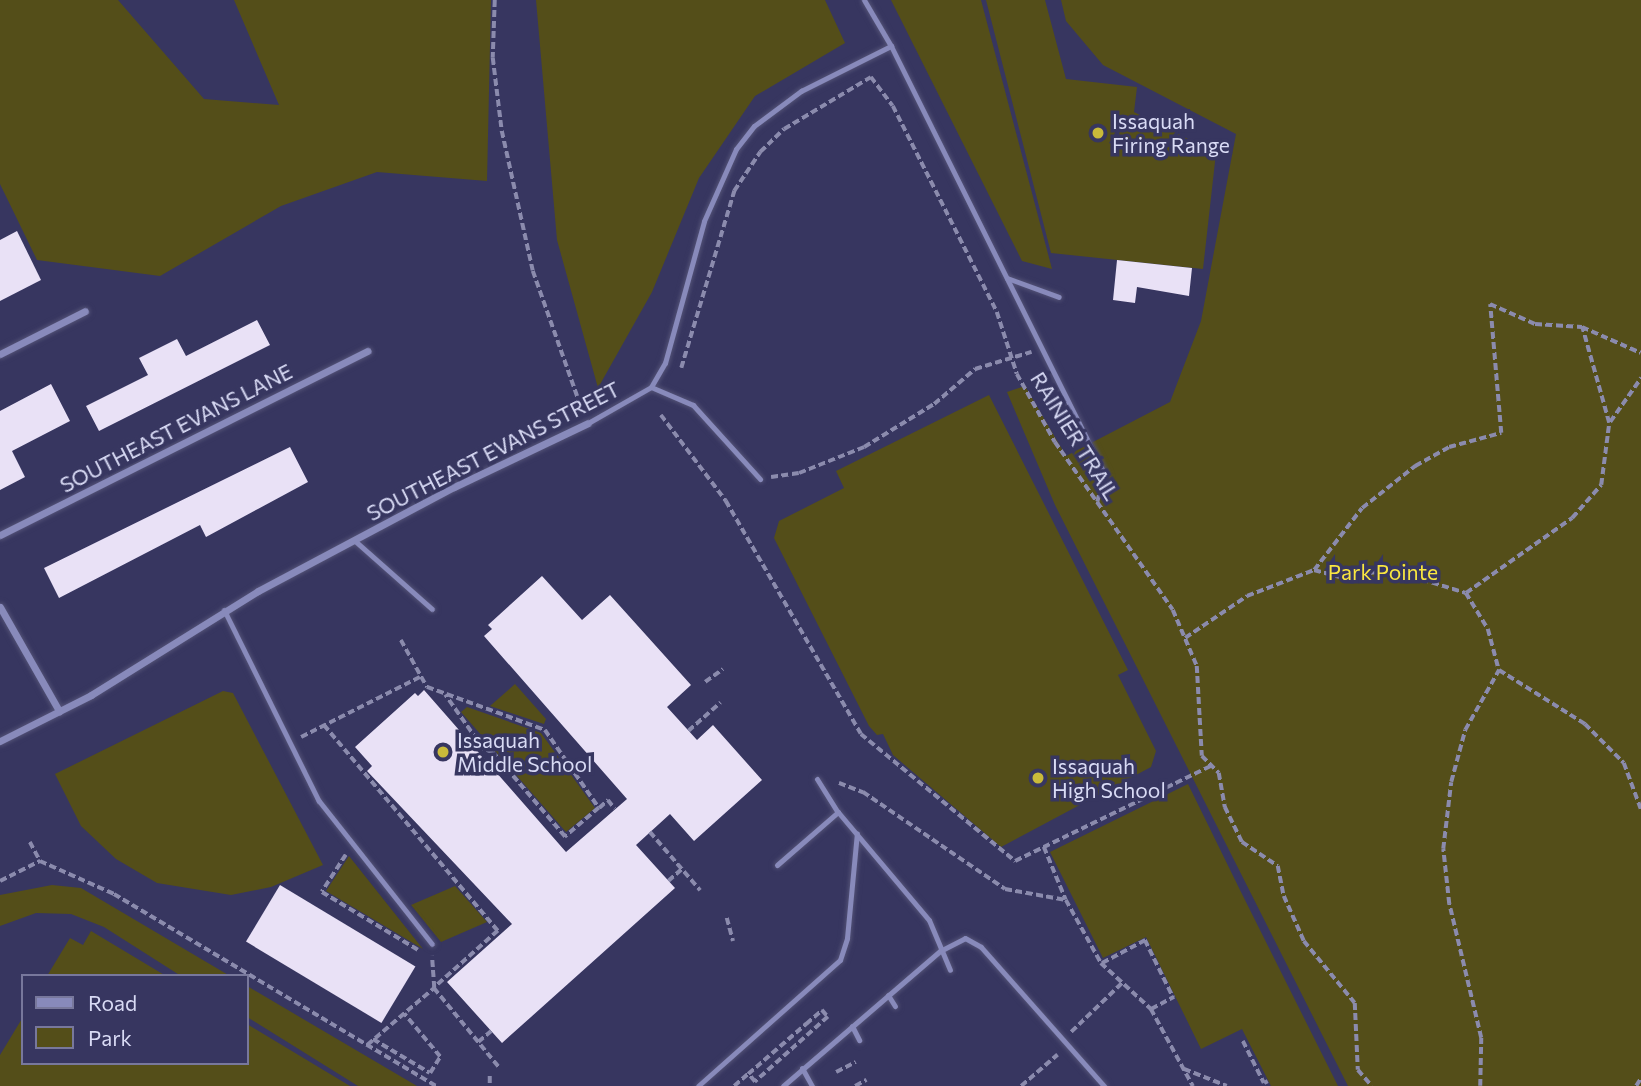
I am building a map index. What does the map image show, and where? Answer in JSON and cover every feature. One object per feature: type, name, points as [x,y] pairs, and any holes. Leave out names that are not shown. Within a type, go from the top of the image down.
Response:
[{"type":"street","points":[[0,355],[85,311]]},
{"type":"street","name":"SOUTHEAST EVANS LANE","points":[[0,535],[368,351]]},
{"type":"street","name":"SOUTHEAST EVANS STREET","points":[[0,741],[59,711],[224,610],[354,540],[588,423]]},
{"type":"street","points":[[0,607],[59,711]]},
{"type":"lane","points":[[864,0],[891,46],[1105,476]]},
{"type":"lane","name":"SOUTHEAST EVANS STREET","points":[[588,423],[651,387],[676,333],[704,220],[736,149],[771,111],[891,46]]},
{"type":"lane","points":[[1007,278],[1059,298]]},
{"type":"lane","points":[[651,387],[693,405],[760,479]]},
{"type":"lane","points":[[354,540],[432,609]]},
{"type":"lane","points":[[224,610],[319,800],[432,944]]},
{"type":"lane","points":[[817,779],[838,812],[929,920],[950,970]]},
{"type":"lane","points":[[777,865],[838,812]]},
{"type":"lane","points":[[698,1086],[840,960],[847,938],[857,833]]},
{"type":"lane","points":[[783,1086],[940,951],[965,938],[981,947],[1104,1086]]},
{"type":"lane","points":[[888,995],[895,1006]]},
{"type":"lane","points":[[852,1026],[859,1040]]},
{"type":"lane","points":[[802,1068],[812,1086]]},
{"type":"path","points":[[495,0],[493,58],[502,131],[533,271],[576,396]]},
{"type":"path","name":"RAINIER TRAIL","points":[[681,368],[734,191],[760,152],[784,129],[871,77],[893,106],[998,312],[1013,359],[1055,442],[1173,610],[1197,666],[1202,756],[1219,773],[1225,807],[1242,842],[1278,866],[1284,896],[1304,941],[1355,1003],[1359,1070],[1371,1086]]},
{"type":"path","points":[[1185,638],[1247,596],[1314,570],[1362,508],[1415,466],[1449,447],[1501,433],[1490,304],[1535,324],[1582,327],[1641,353]]},
{"type":"path","points":[[1466,593],[1572,518],[1601,485],[1609,423],[1582,327]]},
{"type":"path","points":[[760,479],[799,473],[864,447],[934,404],[975,369],[1013,359],[1040,348]]},
{"type":"path","points":[[1609,423],[1641,378]]},
{"type":"path","points":[[661,415],[726,501],[861,734],[1016,861],[1212,766]]},
{"type":"path","points":[[1314,570],[1340,577],[1392,570],[1466,593],[1488,629],[1499,670],[1585,724],[1624,762],[1641,809]]},
{"type":"path","points":[[401,640],[427,687],[545,730],[599,808]]},
{"type":"path","points":[[705,682],[723,669]]},
{"type":"path","points":[[1480,1086],[1481,1038],[1449,904],[1443,849],[1451,782],[1465,730],[1499,670]]},
{"type":"path","points":[[290,743],[420,677]]},
{"type":"path","points":[[446,695],[483,750],[493,753],[565,837],[608,800],[615,809]]},
{"type":"path","points":[[688,731],[720,703]]},
{"type":"path","points":[[324,725],[498,931],[367,1045]]},
{"type":"path","points":[[839,783],[863,792],[1005,889],[1066,900]]},
{"type":"path","points":[[650,832],[700,890]]},
{"type":"path","points":[[30,842],[40,861],[114,894],[436,1086]]},
{"type":"path","points":[[353,844],[322,892],[432,958]]},
{"type":"path","points":[[1044,847],[1066,900],[1101,963],[1124,981],[1151,1009],[1193,1086]]},
{"type":"path","points":[[0,881],[40,861]]},
{"type":"path","points":[[668,881],[682,869]]},
{"type":"path","points":[[1070,908],[1076,905]]},
{"type":"path","points":[[727,918],[733,941]]},
{"type":"path","points":[[1101,963],[1146,940],[1174,997],[1151,1009]]},
{"type":"path","points":[[432,944],[433,988],[499,1067]]},
{"type":"path","points":[[1070,1034],[1124,981]]},
{"type":"path","points":[[734,1086],[822,1010],[828,1017],[755,1082],[748,1074]]},
{"type":"path","points":[[373,1040],[430,1073],[440,1057],[404,1014]]},
{"type":"path","points":[[478,1042],[491,1031]]},
{"type":"path","points":[[1243,1041],[1266,1082],[1258,1086]]},
{"type":"path","points":[[1021,1086],[1057,1055]]},
{"type":"path","points":[[836,1072],[856,1062]]},
{"type":"path","points":[[1184,1069],[1227,1086]]},
{"type":"path","points":[[490,1076],[490,1086]]},
{"type":"path","points":[[1636,1086],[1641,1078]]},
{"type":"path","points":[[855,1086],[866,1080]]},
{"type":"green space","points":[[0,0],[118,0],[204,99],[279,105],[234,0],[491,0],[487,181],[377,172],[281,206],[160,276],[37,260],[0,184]]},
{"type":"green space","points":[[536,0],[825,0],[845,43],[755,96],[699,178],[652,292],[598,388],[557,240]]},
{"type":"green space","points":[[891,0],[981,0],[1052,269],[1022,261]]},
{"type":"green space","name":"Issaquah Firing Range","points":[[986,0],[1045,0],[1066,79],[1137,87],[1134,112],[1216,153],[1203,269],[1051,253]]},
{"type":"green space","name":"Park Pointe","points":[[1061,0],[1641,0],[1641,1086],[1348,1086],[1055,505],[1007,392],[1025,386],[1066,456],[1170,402],[1201,321],[1236,134],[1103,65],[1066,21]]},
{"type":"green space","points":[[989,395],[1128,670],[1118,675],[1156,751],[1151,767],[1001,847],[893,755],[883,734],[877,735],[869,726],[774,538],[779,521],[844,488],[836,471]]},
{"type":"green space","points":[[515,684],[546,719],[544,724],[490,706]]},
{"type":"green space","points":[[223,691],[233,693],[323,865],[271,887],[231,895],[157,883],[116,859],[81,826],[55,774]]},
{"type":"green space","points":[[467,707],[541,733],[595,808],[566,832],[461,712]]},
{"type":"green space","points":[[1188,784],[1338,1086],[1271,1086],[1242,1029],[1201,1049],[1146,937],[1103,958],[1050,852]]},
{"type":"green space","points":[[349,856],[423,949],[326,891]]},
{"type":"green space","points":[[52,885],[81,888],[227,974],[178,974],[104,927],[71,914],[36,913],[0,926],[0,895]]},
{"type":"green space","points":[[455,886],[487,922],[441,942],[411,905]]},
{"type":"green space","points":[[91,931],[163,974],[48,974],[70,938],[83,945]]},
{"type":"green space","points":[[248,987],[417,1086],[358,1086],[248,1018]]},
{"type":"green space","points":[[21,1020],[21,1065],[248,1065],[248,1025],[350,1086],[0,1086],[0,1055]]},
{"type":"building","points":[[17,231],[41,280],[0,301],[0,240]]},
{"type":"building","points":[[1117,260],[1192,268],[1189,296],[1137,287],[1135,303],[1113,300]]},
{"type":"building","points":[[257,320],[270,345],[99,431],[86,406],[148,375],[139,358],[177,339],[186,356]]},
{"type":"building","points":[[51,384],[70,421],[12,451],[25,477],[0,490],[0,411]]},
{"type":"building","points":[[290,447],[308,482],[206,537],[200,525],[59,598],[44,568]]},
{"type":"building","points":[[542,576],[582,620],[610,595],[691,685],[667,707],[697,740],[713,725],[762,780],[694,841],[670,814],[636,845],[675,888],[502,1043],[447,982],[512,924],[367,771],[372,766],[355,747],[415,693],[418,696],[424,690],[566,852],[627,799],[484,636],[492,629],[488,625]]},
{"type":"building","points":[[280,885],[415,966],[381,1023],[246,942]]},
{"type":"place","name":"Issaquah Firing Range","points":[[1098,133]]},
{"type":"place","name":"Issaquah Middle School","points":[[443,752]]},
{"type":"place","name":"Issaquah High School","points":[[1038,778]]}]
